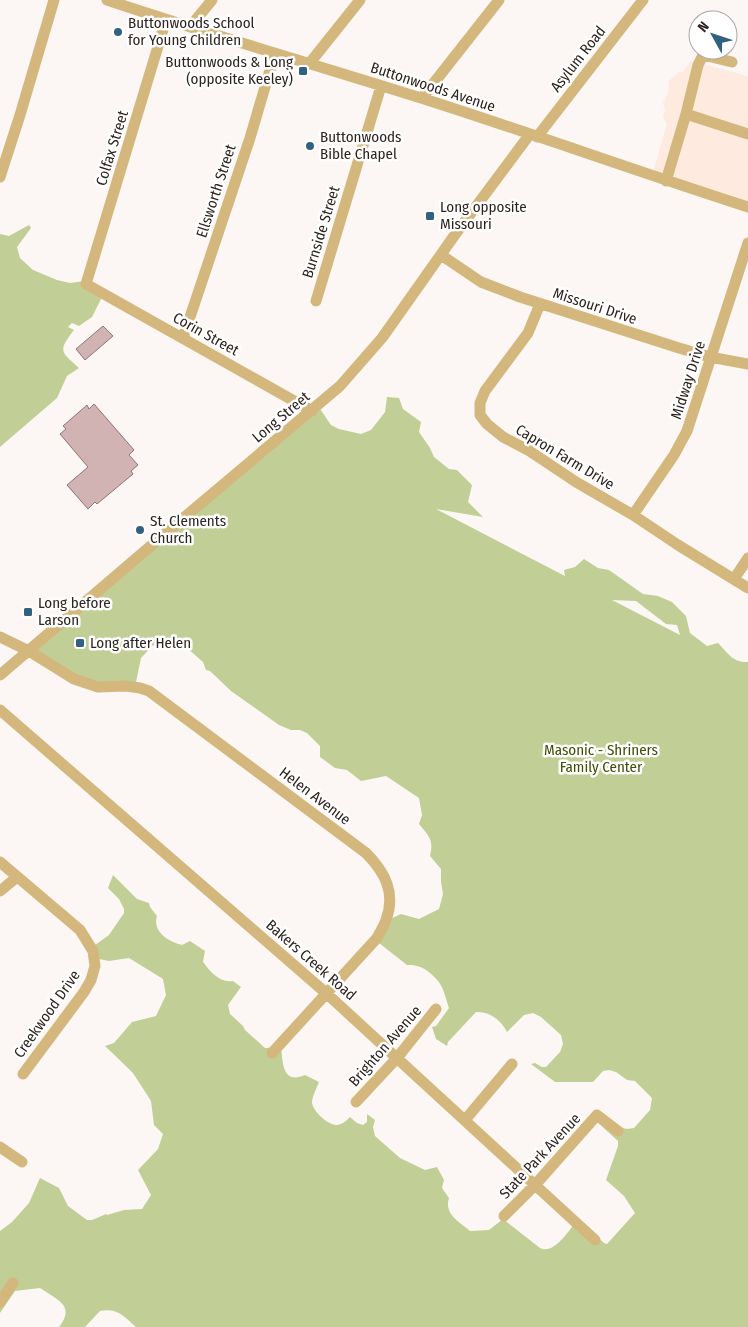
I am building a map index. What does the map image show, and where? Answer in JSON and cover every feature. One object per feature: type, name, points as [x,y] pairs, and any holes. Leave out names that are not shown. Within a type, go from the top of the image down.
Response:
[{"type":"street","points":[[0,177],[54,0]]},
{"type":"street","name":"Buttonwoods Avenue","points":[[107,0],[166,20],[422,98],[748,207]]},
{"type":"street","points":[[190,27],[212,0]]},
{"type":"street","points":[[309,64],[360,0]]},
{"type":"street","points":[[422,98],[498,0]]},
{"type":"street","name":"Asylum Road","points":[[533,135],[643,0]]},
{"type":"street","name":"Colfax Street","points":[[86,284],[166,20]]},
{"type":"street","name":"Ellsworth Street","points":[[183,338],[248,142],[275,53]]},
{"type":"street","points":[[666,181],[698,65],[703,55],[732,62]]},
{"type":"street","name":"Burnside Street","points":[[316,301],[382,86]]},
{"type":"street","points":[[686,114],[748,134]]},
{"type":"street","name":"Long Street","points":[[0,675],[340,386],[382,338],[441,255],[533,135]]},
{"type":"street","name":"Midway Drive","points":[[633,515],[674,455],[686,431],[748,242]]},
{"type":"street","name":"Missouri Drive","points":[[441,255],[481,282],[520,297],[679,348],[744,365],[748,364]]},
{"type":"street","name":"Corin Street","points":[[86,284],[312,411]]},
{"type":"street","name":"Capron Farm Drive","points":[[540,304],[528,333],[485,391],[480,404],[480,415],[487,424],[503,436],[748,588]]},
{"type":"street","points":[[734,579],[748,558]]},
{"type":"street","name":"Helen Avenue","points":[[0,637],[29,651],[74,679],[98,687],[126,686],[149,691],[358,847],[377,864],[389,890],[390,904],[386,921],[377,938],[272,1053]]},
{"type":"street","name":"Bakers Creek Road","points":[[0,710],[326,993],[595,1240]]},
{"type":"street","name":"Creekwood Drive","points":[[0,862],[80,930],[93,951],[95,966],[91,980],[84,992],[23,1074]]},
{"type":"street","points":[[0,891],[17,876]]},
{"type":"street","name":"Brighton Avenue","points":[[356,1102],[397,1058],[436,1009]]},
{"type":"street","points":[[465,1120],[512,1064]]},
{"type":"street","name":"State Park Avenue","points":[[504,1216],[536,1185],[597,1115],[618,1131]]},
{"type":"street","points":[[0,1147],[22,1162]]},
{"type":"street","points":[[0,1302],[12,1283]]},
{"type":"shaded area","points":[[691,61],[748,76],[748,207],[653,173],[667,124],[663,117],[665,111],[663,103],[668,93],[669,81],[680,71],[682,73]]},
{"type":"green space","points":[[29,225],[31,228],[17,247],[20,258],[33,270],[70,283],[84,281],[103,295],[92,317],[79,326],[72,323],[68,327],[74,330],[65,342],[63,351],[79,368],[67,376],[57,398],[0,447],[0,234],[9,236]]},
{"type":"green space","name":"Masonic - Shriners Family Center","points":[[387,397],[399,398],[403,409],[421,422],[419,432],[434,457],[449,469],[457,470],[472,485],[468,502],[483,517],[436,509],[565,576],[564,570],[575,567],[584,559],[598,568],[609,570],[643,594],[658,596],[672,602],[686,616],[690,633],[707,646],[718,643],[738,661],[748,662],[748,1327],[136,1327],[124,1316],[106,1310],[100,1311],[85,1327],[59,1327],[64,1320],[65,1308],[58,1300],[40,1288],[15,1291],[0,1313],[0,1231],[12,1222],[29,1203],[40,1178],[59,1188],[68,1206],[87,1220],[124,1210],[142,1209],[151,1195],[138,1170],[158,1149],[163,1134],[154,1125],[151,1101],[133,1073],[105,1046],[114,1043],[132,1022],[156,1016],[166,995],[163,979],[129,958],[109,961],[99,959],[95,945],[109,935],[124,913],[119,899],[108,888],[113,875],[137,899],[149,903],[157,916],[156,922],[159,931],[167,939],[182,945],[190,941],[205,951],[203,962],[212,973],[219,979],[233,981],[241,987],[228,1005],[230,1014],[265,1048],[281,1047],[283,1065],[288,1074],[292,1077],[305,1075],[319,1082],[312,1105],[321,1116],[329,1123],[336,1125],[350,1117],[363,1125],[367,1122],[367,1114],[375,1120],[373,1127],[375,1136],[400,1158],[425,1170],[437,1167],[444,1180],[442,1188],[449,1198],[448,1208],[450,1213],[470,1231],[489,1230],[503,1219],[540,1248],[545,1249],[555,1245],[579,1221],[607,1244],[635,1213],[624,1196],[606,1180],[618,1141],[596,1121],[627,1129],[634,1128],[650,1110],[652,1098],[635,1081],[627,1080],[616,1072],[609,1070],[603,1071],[593,1082],[555,1082],[531,1064],[535,1063],[546,1067],[560,1052],[563,1044],[561,1035],[541,1017],[533,1013],[524,1015],[507,1032],[494,1017],[476,1012],[448,1042],[447,1046],[436,1039],[432,1027],[436,1026],[449,1008],[440,984],[428,971],[420,967],[407,965],[379,943],[390,919],[401,914],[419,919],[439,909],[443,894],[441,869],[430,856],[430,838],[419,824],[422,815],[419,798],[386,776],[361,781],[347,770],[335,768],[320,757],[320,746],[307,733],[300,730],[291,730],[279,725],[231,691],[210,671],[206,670],[203,662],[187,648],[178,646],[165,639],[157,641],[141,658],[135,687],[108,692],[31,651],[318,406],[331,425],[339,429],[361,434],[371,430],[385,412]],"holes":[[[612,600],[636,601],[666,624],[677,625],[680,635]]]},
{"type":"building","points":[[103,326],[113,336],[85,360],[76,349]]},
{"type":"building","points":[[94,404],[134,450],[129,455],[138,465],[131,471],[133,474],[97,504],[95,502],[88,509],[67,485],[88,467],[60,434],[66,429],[63,426],[87,405],[89,409]]},
{"type":"place","name":"Buttonwoods School for Young Children","points":[[118,32]]},
{"type":"place","name":"Buttonwoods & Long (opposite Keeley)","points":[[303,71]]},
{"type":"place","name":"Buttonwoods Bible Chapel","points":[[310,146]]},
{"type":"place","name":"Long opposite Missouri","points":[[430,216]]},
{"type":"place","name":"St. Clements Church","points":[[140,530]]},
{"type":"place","name":"Long before Larson","points":[[28,612]]},
{"type":"place","name":"Long after Helen","points":[[80,643]]}]
